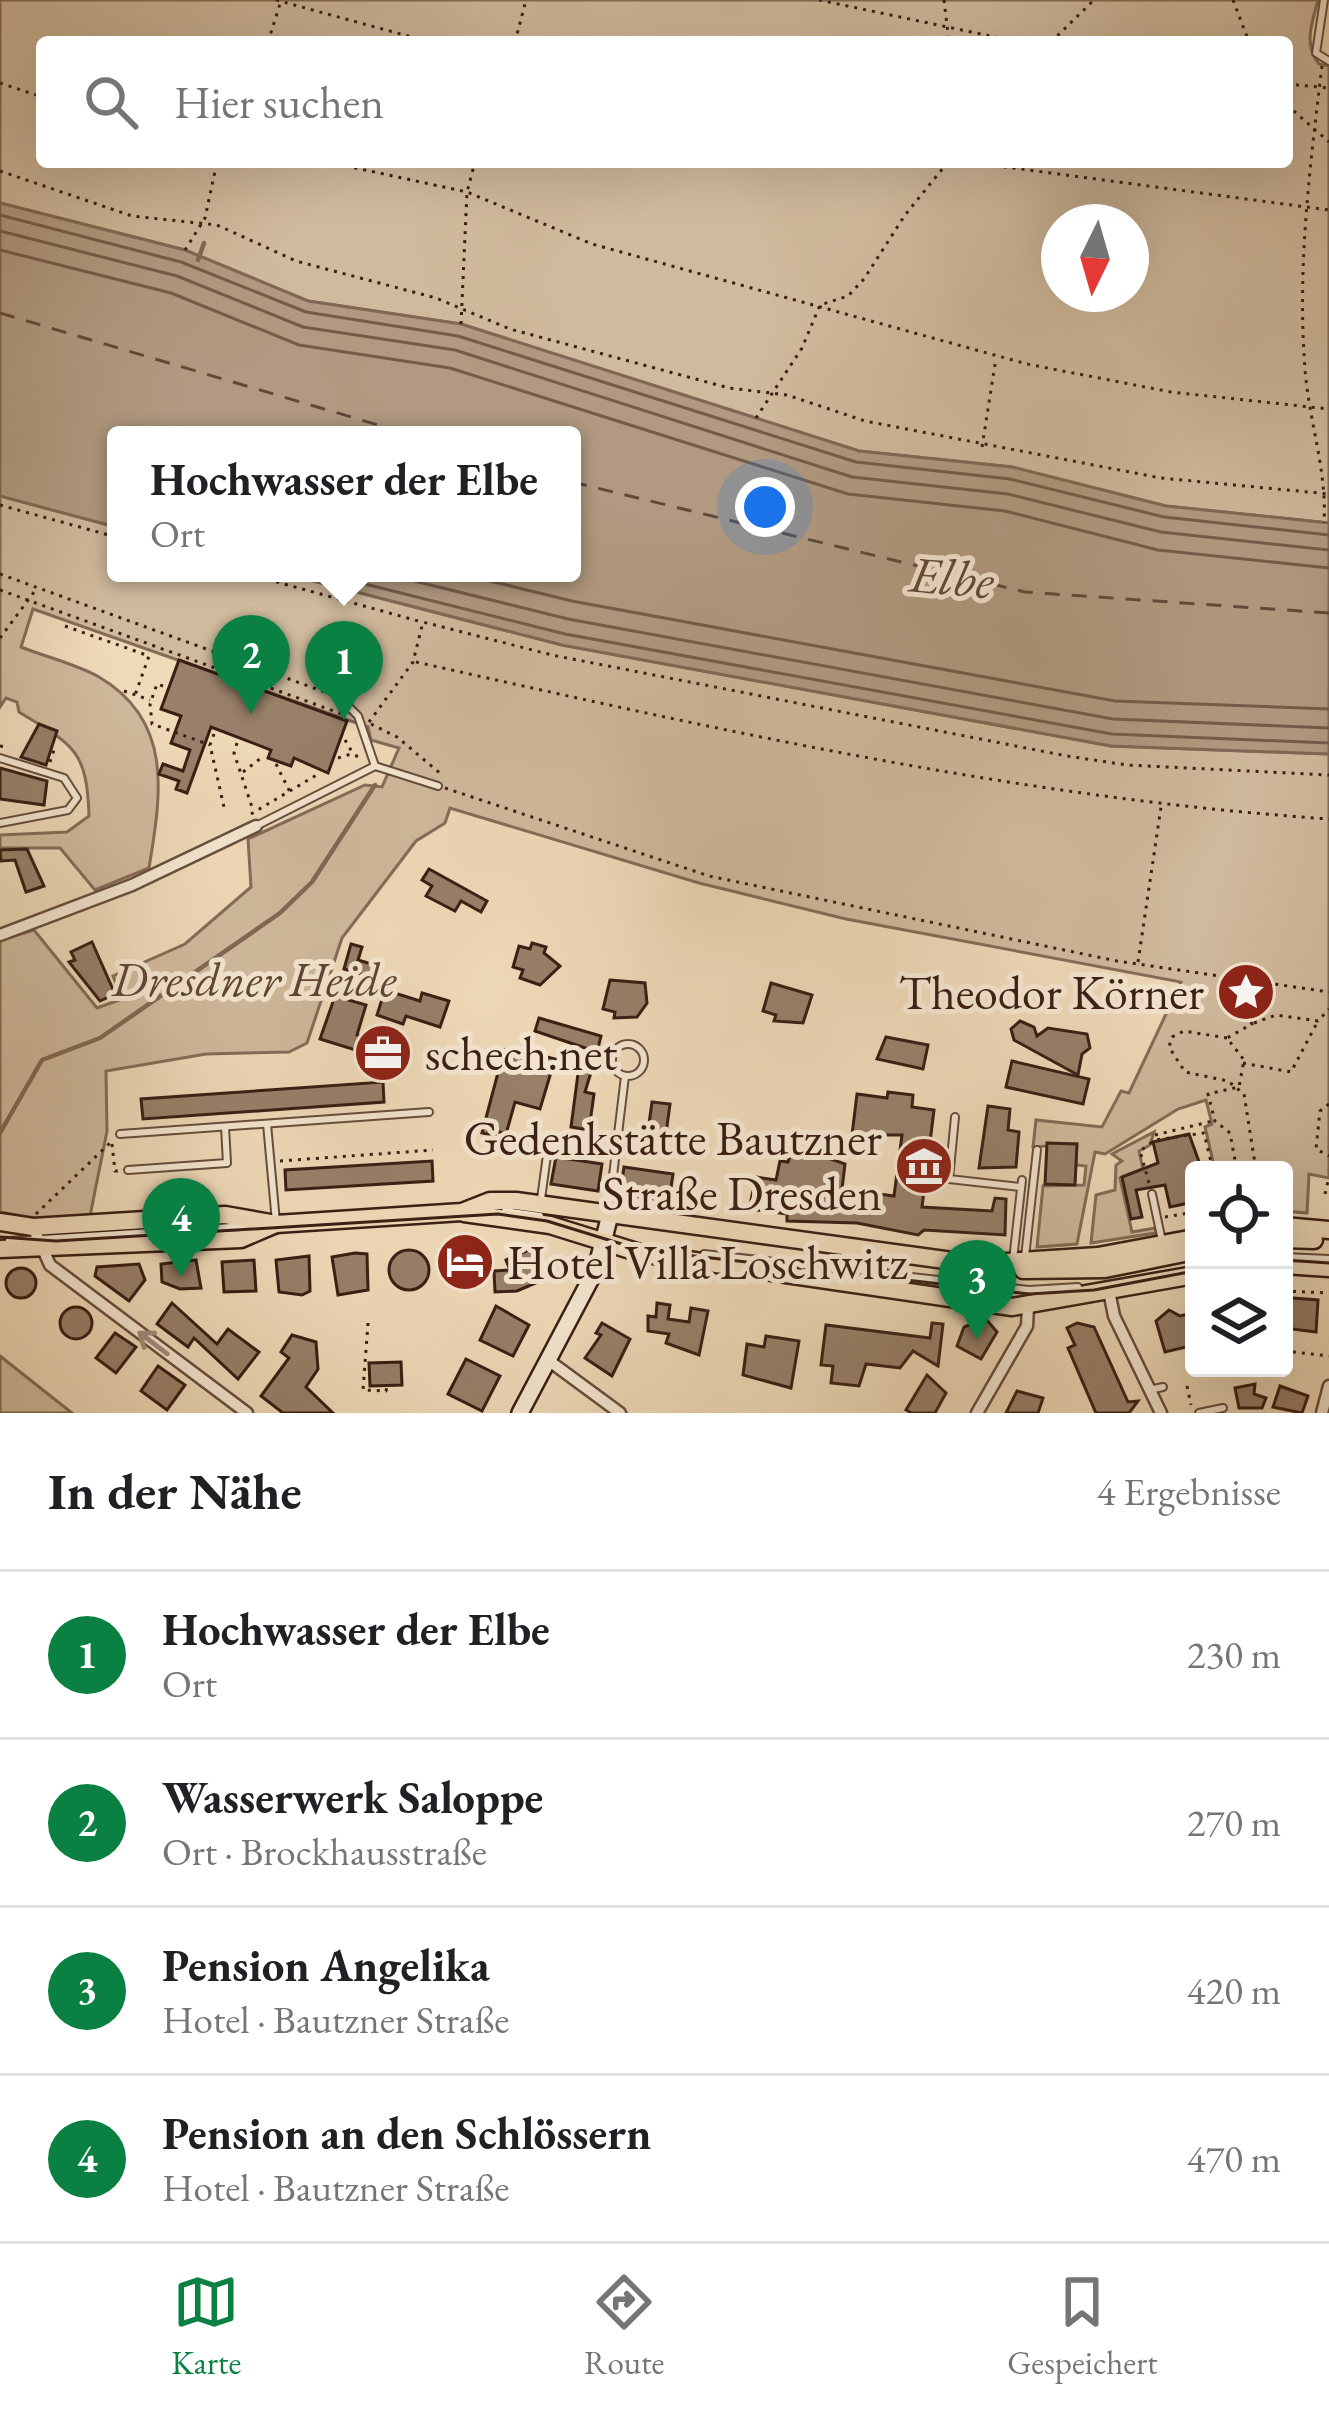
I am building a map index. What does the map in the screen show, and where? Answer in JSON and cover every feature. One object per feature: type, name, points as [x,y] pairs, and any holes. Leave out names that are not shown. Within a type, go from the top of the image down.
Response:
[{"type":"main road","points":[[462,1212],[490,1201],[540,1203],[974,1264],[1074,1271],[1185,1252]]},
{"type":"main road","points":[[0,1246],[226,1215],[276,1224],[462,1212],[550,1225],[603,1241],[783,1274],[1031,1298],[1088,1295],[1185,1273]]},
{"type":"main road","points":[[520,1413],[596,1269],[610,1215]]},
{"type":"main road","points":[[0,1222],[38,1238],[241,1239],[276,1224]]},
{"type":"main road","points":[[974,1264],[1185,1240]]},
{"type":"main road","points":[[1293,1262],[1329,1264]]},
{"type":"street","points":[[0,934],[132,885],[252,819]]},
{"type":"street","points":[[38,1238],[50,1265],[247,1413]]},
{"type":"street","points":[[1108,1291],[1114,1316],[1161,1413]]},
{"type":"street","points":[[977,1413],[1027,1326],[1031,1298]]},
{"type":"street","points":[[548,1360],[620,1413]]},
{"type":"street","points":[[1322,1413],[1329,1386]]},
{"type":"lane","points":[[1324,0],[1314,44],[1326,60]]},
{"type":"lane","points":[[340,698],[362,720],[361,730],[375,766]]},
{"type":"lane","points":[[0,758],[47,772],[73,787],[76,804],[55,814],[0,823]]},
{"type":"lane","points":[[252,819],[375,766],[438,785]]},
{"type":"lane","points":[[610,1215],[625,1076],[611,1060],[615,1050],[629,1043],[642,1052],[644,1062],[635,1074],[625,1076]]},
{"type":"lane","points":[[119,1135],[429,1112]]},
{"type":"lane","points":[[955,1117],[949,1179],[1022,1183],[1019,1261]]},
{"type":"lane","points":[[38,1238],[276,1224],[267,1124]]},
{"type":"lane","points":[[128,1170],[227,1163],[225,1127]]},
{"type":"lane","points":[[540,1203],[547,1156],[567,1138]]},
{"type":"lane","points":[[1019,1261],[1037,1150]]},
{"type":"lane","points":[[1152,1194],[1162,1244]]},
{"type":"lane","points":[[603,1241],[871,1270],[1031,1298],[1185,1272]]},
{"type":"lane","points":[[871,1270],[917,1255]]},
{"type":"lane","points":[[783,1274],[818,1267]]},
{"type":"lane","points":[[1149,1390],[1163,1388]]},
{"type":"lane","points":[[1196,1411],[1223,1408]]},
{"type":"path","points":[[517,36],[526,0]]},
{"type":"path","points":[[819,0],[990,36]]},
{"type":"path","points":[[944,0],[948,36]]},
{"type":"path","points":[[1058,36],[1094,0]]},
{"type":"path","points":[[1233,0],[1247,36]]},
{"type":"path","points":[[270,36],[279,1],[408,36]]},
{"type":"path","points":[[1324,523],[1327,494],[1310,409],[1303,306],[1307,208],[1326,60]]},
{"type":"path","points":[[0,82],[36,96]]},
{"type":"path","points":[[1293,85],[1329,88]]},
{"type":"path","points":[[1293,110],[1329,142]]},
{"type":"path","points":[[185,250],[203,222],[216,168]]},
{"type":"path","points":[[356,168],[467,192],[592,244],[996,356],[1171,392],[1329,409]]},
{"type":"path","points":[[461,324],[467,192],[473,168]]},
{"type":"path","points":[[756,418],[802,348],[820,305],[848,296],[864,279],[944,168]]},
{"type":"path","points":[[1012,168],[1329,210]]},
{"type":"path","points":[[0,171],[132,216],[203,222],[296,261],[464,309],[510,328],[729,388],[770,392],[849,417],[982,447],[1191,483],[1327,494]]},
{"type":"path","points":[[982,447],[996,356]]},
{"type":"path","points":[[0,505],[107,534]]},
{"type":"path","points":[[0,574],[340,698]]},
{"type":"path","points":[[277,582],[660,677],[1066,756],[1127,765],[1329,775]]},
{"type":"path","points":[[0,638],[37,588]]},
{"type":"path","points":[[0,590],[362,720],[397,737],[436,768],[452,791]]},
{"type":"path","points":[[361,730],[362,720],[413,662],[424,622]]},
{"type":"path","points":[[65,626],[149,656],[135,695]]},
{"type":"path","points":[[413,662],[851,757],[1161,807],[1329,819]]},
{"type":"path","points":[[140,680],[160,686],[151,701],[152,724],[210,745]]},
{"type":"path","points":[[124,691],[151,701]]},
{"type":"path","points":[[214,734],[210,745],[224,807]]},
{"type":"path","points":[[338,758],[355,755],[345,740]]},
{"type":"path","points":[[237,743],[252,819],[320,772]]},
{"type":"path","points":[[47,772],[55,747]]},
{"type":"path","points":[[241,773],[261,758]]},
{"type":"path","points":[[276,764],[290,792]]},
{"type":"path","points":[[438,785],[710,876],[1138,964],[1329,992]]},
{"type":"path","points":[[1138,964],[1161,807]]},
{"type":"path","points":[[1234,1001],[1252,1024]]},
{"type":"path","points":[[1244,1064],[1291,1072],[1318,1021],[1329,1010]]},
{"type":"path","points":[[1239,1087],[1185,1072],[1171,1056],[1172,1037],[1184,1030],[1227,1038],[1276,1015],[1318,1021]]},
{"type":"path","points":[[1227,1038],[1244,1064],[1239,1087],[1255,1161]]},
{"type":"path","points":[[1235,1161],[1230,1133],[1215,1121],[1208,1094],[1239,1087]]},
{"type":"path","points":[[1329,1104],[1320,1112],[1314,1138],[1316,1150],[1329,1156]]},
{"type":"path","points":[[1155,1135],[1215,1121]]},
{"type":"path","points":[[1152,1194],[1140,1151],[1155,1139],[1204,1133],[1211,1161]]},
{"type":"path","points":[[38,1238],[38,1206],[119,1135]]},
{"type":"path","points":[[112,1141],[115,1171],[128,1170]]},
{"type":"path","points":[[278,1162],[433,1150]]},
{"type":"path","points":[[1324,1194],[1329,1177]]},
{"type":"path","points":[[1157,1218],[1185,1213]]},
{"type":"path","points":[[1293,1291],[1329,1293]]},
{"type":"path","points":[[368,1323],[363,1390],[386,1390],[387,1386]]},
{"type":"path","points":[[1293,1352],[1329,1356]]},
{"type":"path","points":[[1186,1386],[1196,1411]]},
{"type":"green space","points":[[0,0],[1318,0],[1311,49],[1319,64],[1329,66],[1329,523],[1166,506],[1012,467],[859,451],[461,324],[308,301],[185,250],[0,203]]},
{"type":"green space","name":"Dresdner Heide","points":[[0,496],[107,525],[107,582],[318,582],[562,645],[1111,746],[1329,754],[1329,1178],[1309,1174],[1307,1213],[1293,1212],[1293,1161],[1213,1161],[1205,1127],[1212,1124],[1206,1100],[1178,1109],[1105,1154],[1095,1152],[1077,1244],[1037,1247],[1043,1186],[1084,1185],[1086,1166],[1076,1165],[1076,1144],[1033,1147],[1036,1120],[1102,1127],[1121,1091],[1129,1093],[1181,982],[846,919],[699,883],[450,808],[445,823],[416,841],[342,938],[307,1043],[289,1052],[206,1054],[106,1071],[107,1131],[90,1216],[39,1219],[0,1212],[0,940],[34,930],[97,1008],[122,999],[113,976],[185,944],[251,887],[248,839],[365,785],[382,787],[399,748],[371,740],[368,727],[33,609],[21,647],[99,677],[123,695],[140,715],[157,762],[157,814],[149,868],[95,890],[60,848],[0,848],[0,835],[67,832],[89,816],[85,776],[74,751],[19,712],[17,702],[6,698],[0,707]]},
{"type":"green space","points":[[1154,1132],[1150,1145],[1139,1151],[1144,1174],[1120,1178],[1132,1232],[1155,1228],[1156,1233],[1091,1243],[1096,1195],[1115,1190],[1116,1165],[1122,1161],[1112,1154]]},
{"type":"green space","points":[[0,1356],[72,1413],[0,1413]]},
{"type":"water","name":"Elbe","points":[[0,203],[185,250],[308,301],[461,324],[859,451],[1012,467],[1166,506],[1329,523],[1329,754],[1111,746],[562,645],[318,582],[581,582],[581,426],[107,426],[107,525],[0,496]]},
{"type":"building","points":[[179,660],[347,721],[328,773],[294,758],[291,766],[268,758],[271,750],[211,727],[187,793],[176,789],[179,781],[159,774],[163,764],[183,771],[190,750],[171,743],[181,716],[161,709]]},
{"type":"building","points":[[39,724],[57,731],[46,765],[21,757]]},
{"type":"building","points":[[0,768],[47,781],[44,805],[0,799]]},
{"type":"building","points":[[27,849],[44,886],[26,892],[15,860],[1,861],[0,850]]},
{"type":"building","points":[[429,869],[487,901],[481,912],[461,901],[455,911],[426,896],[432,886],[422,880]]},
{"type":"building","points":[[92,942],[115,994],[100,1001],[69,962],[75,960],[71,952]]},
{"type":"building","points":[[532,943],[546,947],[544,953],[560,966],[540,985],[520,978],[523,970],[513,967],[519,946],[530,949]]},
{"type":"building","points":[[351,944],[362,947],[358,960],[378,966],[374,978],[344,969]]},
{"type":"building","points":[[610,980],[645,983],[647,1003],[637,1017],[614,1018],[615,1012],[603,1009]]},
{"type":"building","points":[[771,983],[812,995],[803,1023],[774,1021],[776,1015],[763,1011]]},
{"type":"building","points":[[385,990],[420,1001],[422,993],[449,1001],[440,1027],[406,1016],[403,1024],[377,1015]]},
{"type":"building","points":[[335,996],[366,1005],[357,1035],[404,1053],[401,1064],[320,1039]]},
{"type":"building","points":[[539,1018],[601,1036],[597,1052],[535,1031]]},
{"type":"building","points":[[1020,1021],[1034,1027],[1037,1036],[1048,1028],[1087,1034],[1090,1048],[1082,1054],[1078,1075],[1014,1040],[1011,1029]]},
{"type":"building","points":[[886,1037],[928,1045],[923,1069],[877,1059]]},
{"type":"building","points":[[504,1050],[542,1066],[544,1056],[555,1059],[540,1109],[515,1102],[506,1134],[496,1131],[495,1136],[482,1133]]},
{"type":"building","points":[[1012,1061],[1089,1079],[1083,1104],[1006,1087]]},
{"type":"building","points":[[579,1066],[592,1069],[585,1092],[594,1094],[589,1130],[571,1127]]},
{"type":"building","points":[[383,1082],[384,1102],[143,1119],[141,1099]]},
{"type":"building","points":[[888,1092],[913,1095],[912,1107],[934,1110],[922,1207],[992,1211],[995,1198],[1006,1199],[1005,1235],[924,1230],[918,1235],[857,1223],[787,1221],[787,1214],[749,1209],[756,1177],[776,1180],[780,1161],[788,1162],[791,1152],[803,1149],[845,1164],[842,1189],[894,1196],[902,1135],[852,1135],[857,1094],[887,1098]]},
{"type":"building","points":[[652,1102],[670,1104],[665,1141],[647,1138]]},
{"type":"building","points":[[988,1106],[1010,1109],[1008,1130],[1019,1132],[1016,1167],[979,1168]]},
{"type":"building","points":[[1189,1134],[1199,1161],[1185,1161],[1185,1204],[1170,1207],[1165,1185],[1136,1190],[1142,1217],[1131,1219],[1122,1177],[1158,1163],[1153,1142]]},
{"type":"building","points":[[1047,1143],[1077,1144],[1075,1185],[1045,1184]]},
{"type":"building","points":[[556,1157],[602,1164],[598,1191],[551,1184]]},
{"type":"building","points":[[432,1161],[433,1181],[286,1190],[285,1170]]},
{"type":"building","points":[[624,1167],[673,1174],[669,1201],[620,1194]]},
{"type":"building","points":[[538,1246],[545,1279],[517,1291],[495,1292],[494,1271],[510,1270],[506,1260]]},
{"type":"building","name":"Hotel Villa Loschwitz","points":[[465,1247],[480,1262],[465,1277],[450,1262]]},
{"type":"building","points":[[409,1250],[423,1256],[429,1270],[423,1284],[409,1290],[395,1284],[389,1270],[395,1256]]},
{"type":"building","points":[[367,1254],[368,1290],[338,1295],[332,1257]]},
{"type":"building","points":[[309,1256],[310,1291],[302,1295],[279,1292],[276,1260]]},
{"type":"building","points":[[196,1260],[201,1288],[180,1289],[162,1282],[161,1264]]},
{"type":"building","points":[[254,1260],[256,1291],[224,1292],[222,1262]]},
{"type":"building","points":[[139,1264],[145,1280],[129,1301],[95,1276],[97,1267]]},
{"type":"building","points":[[21,1268],[32,1272],[36,1283],[32,1294],[21,1298],[10,1294],[6,1283],[10,1272]]},
{"type":"building","points":[[1293,1298],[1318,1300],[1316,1332],[1293,1329]]},
{"type":"building","points":[[172,1303],[217,1344],[228,1329],[259,1352],[238,1379],[194,1338],[188,1347],[157,1324]]},
{"type":"building","points":[[657,1303],[670,1305],[668,1319],[689,1322],[691,1308],[708,1311],[699,1355],[666,1343],[669,1334],[648,1331],[648,1316],[656,1317]]},
{"type":"building","points":[[496,1306],[529,1325],[513,1356],[480,1340]]},
{"type":"building","points":[[76,1307],[87,1312],[92,1323],[87,1334],[76,1339],[65,1334],[60,1323],[65,1312]]},
{"type":"building","points":[[1169,1310],[1185,1315],[1185,1347],[1165,1352],[1156,1321]]},
{"type":"building","points":[[985,1318],[997,1332],[981,1359],[957,1346],[964,1327]]},
{"type":"building","points":[[602,1323],[630,1339],[612,1376],[585,1358],[601,1335],[596,1333]]},
{"type":"building","points":[[932,1323],[943,1324],[938,1366],[913,1351],[900,1368],[866,1364],[859,1386],[831,1383],[833,1366],[821,1365],[826,1325],[930,1338]]},
{"type":"building","points":[[1077,1323],[1094,1327],[1128,1402],[1138,1401],[1129,1413],[1096,1413],[1068,1348],[1075,1345],[1067,1328]]},
{"type":"building","points":[[115,1333],[136,1347],[116,1373],[96,1358]]},
{"type":"building","points":[[292,1335],[316,1342],[318,1369],[306,1387],[333,1413],[283,1413],[261,1396],[289,1358],[281,1352]]},
{"type":"building","points":[[766,1336],[799,1341],[791,1388],[743,1375],[747,1344],[764,1347]]},
{"type":"building","points":[[466,1359],[500,1376],[482,1411],[448,1394]]},
{"type":"building","points":[[401,1362],[402,1385],[370,1386],[369,1363]]},
{"type":"building","points":[[158,1366],[185,1385],[167,1410],[141,1391]]},
{"type":"building","points":[[927,1375],[946,1393],[935,1413],[912,1413],[906,1410]]},
{"type":"building","points":[[1255,1384],[1254,1394],[1266,1398],[1262,1408],[1239,1408],[1235,1388]]},
{"type":"building","points":[[1280,1386],[1308,1396],[1302,1413],[1273,1407]]},
{"type":"building","points":[[1017,1391],[1043,1398],[1038,1413],[1006,1413]]},
{"type":"waterway","points":[[198,260],[204,243]]},
{"type":"waterway","points":[[0,1133],[42,1060],[100,1038],[280,913],[312,882],[375,785]]},
{"type":"ferry route","points":[[0,313],[382,426]]},
{"type":"ferry route","points":[[581,484],[1025,592],[1329,613]]},
{"type":"tram line","points":[[0,1237],[56,1241],[498,1214],[547,1221],[641,1250],[1030,1294],[1094,1290],[1185,1273]]},
{"type":"tram line","points":[[1293,1261],[1329,1263]]},
{"type":"place","name":"Wasserwerk Saloppe","points":[[251,714]]},
{"type":"place","name":"Hochwasser der Elbe","points":[[344,720]]},
{"type":"place","name":"Theodor Körner","points":[[1246,992]]},
{"type":"place","name":"schech.net","points":[[383,1053]]},
{"type":"place","name":"Gedenkstätte Bautzner Straße Dresden","points":[[924,1166]]},
{"type":"place","name":"Hotel Villa Loschwitz","points":[[465,1262]]},
{"type":"place","name":"Pension an den Schlössern","points":[[181,1277]]},
{"type":"place","name":"Pension Angelika","points":[[977,1339]]}]
